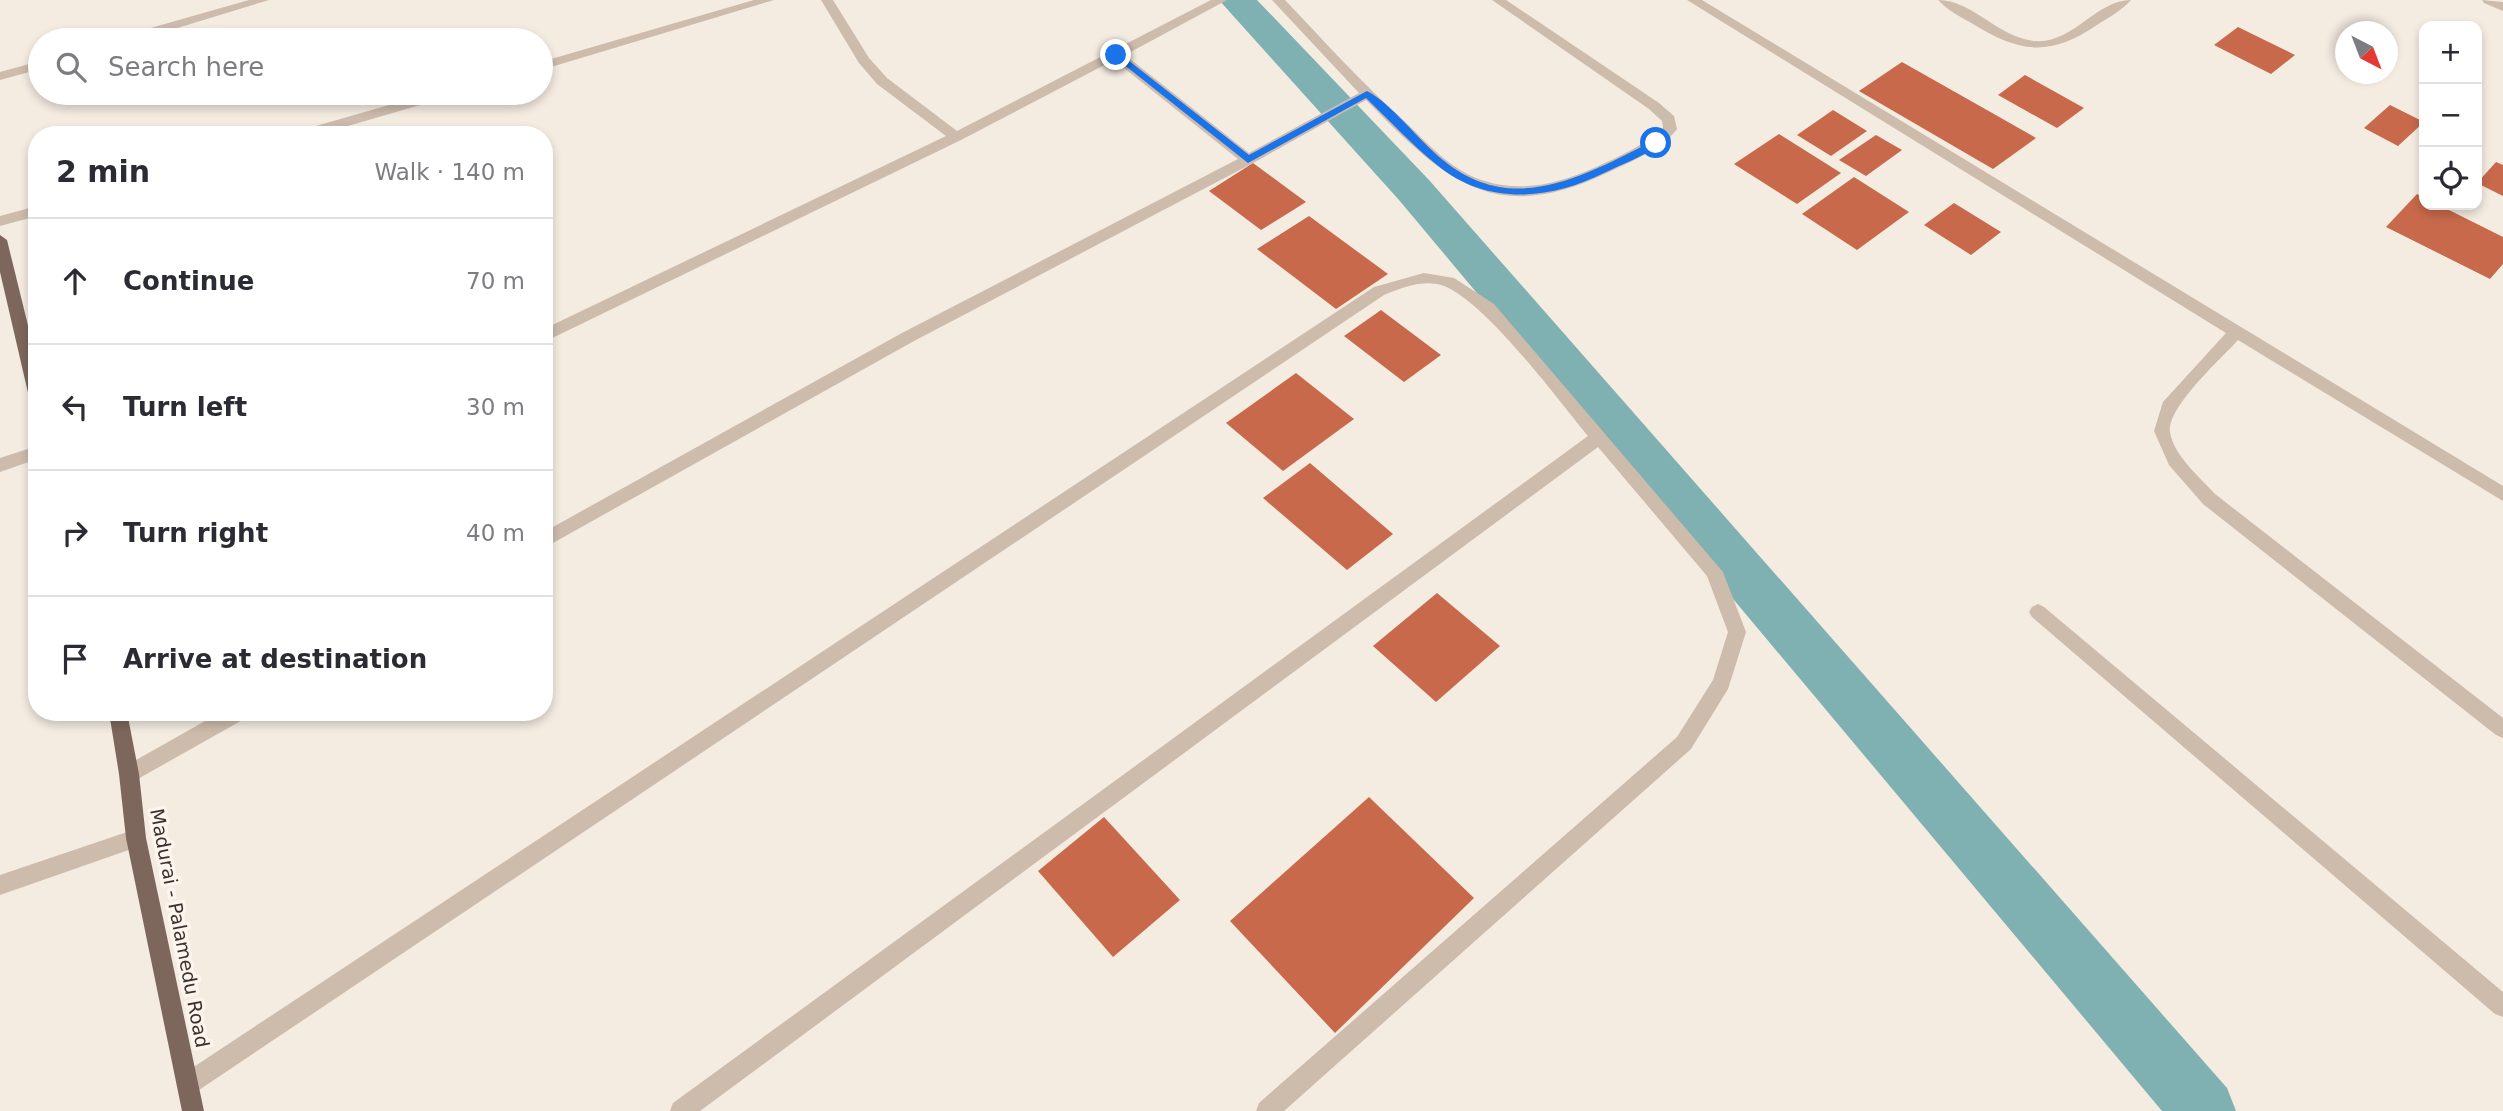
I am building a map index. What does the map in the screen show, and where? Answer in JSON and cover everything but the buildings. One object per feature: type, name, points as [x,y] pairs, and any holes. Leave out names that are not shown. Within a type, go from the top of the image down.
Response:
[{"type":"main road","points":[[1,247],[28,360]]},
{"type":"main road","name":"Madurai - Palamedu Road","points":[[120,721],[136,838],[193,1111]]},
{"type":"street","points":[[166,28],[263,0]]},
{"type":"street","points":[[553,63],[768,0]]},
{"type":"street","points":[[827,0],[864,60],[882,80],[956,137]]},
{"type":"street","points":[[553,332],[956,137],[1221,0]]},
{"type":"street","points":[[1278,0],[1366,95],[1441,164],[1474,183],[1506,191],[1539,192],[1579,181],[1656,143],[1670,129],[1669,119],[1654,106],[1498,0]]},
{"type":"street","points":[[1693,0],[2503,494]]},
{"type":"street","points":[[1944,0],[1996,32],[2024,43],[2049,45],[2125,0]]},
{"type":"street","points":[[2488,0],[2503,7]]},
{"type":"street","points":[[1116,55],[1248,160]]},
{"type":"street","points":[[0,76],[28,68]]},
{"type":"street","points":[[553,536],[908,337],[1248,160],[1366,95]]},
{"type":"street","points":[[331,126],[404,105]]},
{"type":"street","points":[[0,221],[28,213]]},
{"type":"street","points":[[188,1084],[1379,291],[1409,278],[1438,278],[1465,289],[1489,308],[1714,572],[1737,632],[1721,683],[1684,743],[1267,1111]]},
{"type":"street","points":[[2238,330],[2169,406],[2162,431],[2175,460],[2209,499],[2503,729]]},
{"type":"street","points":[[681,1111],[1599,437]]},
{"type":"street","points":[[0,465],[28,455]]},
{"type":"street","points":[[2038,612],[2503,1006]]},
{"type":"street","points":[[129,774],[223,721]]},
{"type":"street","points":[[0,885],[136,838]]},
{"type":"waterway","points":[[1237,0],[1414,190],[2204,1111]]},
{"type":"route","points":[[1116,55],[1248,160],[1367,94],[1441,164],[1474,183],[1506,191],[1539,192],[1579,181],[1656,143]]}]
